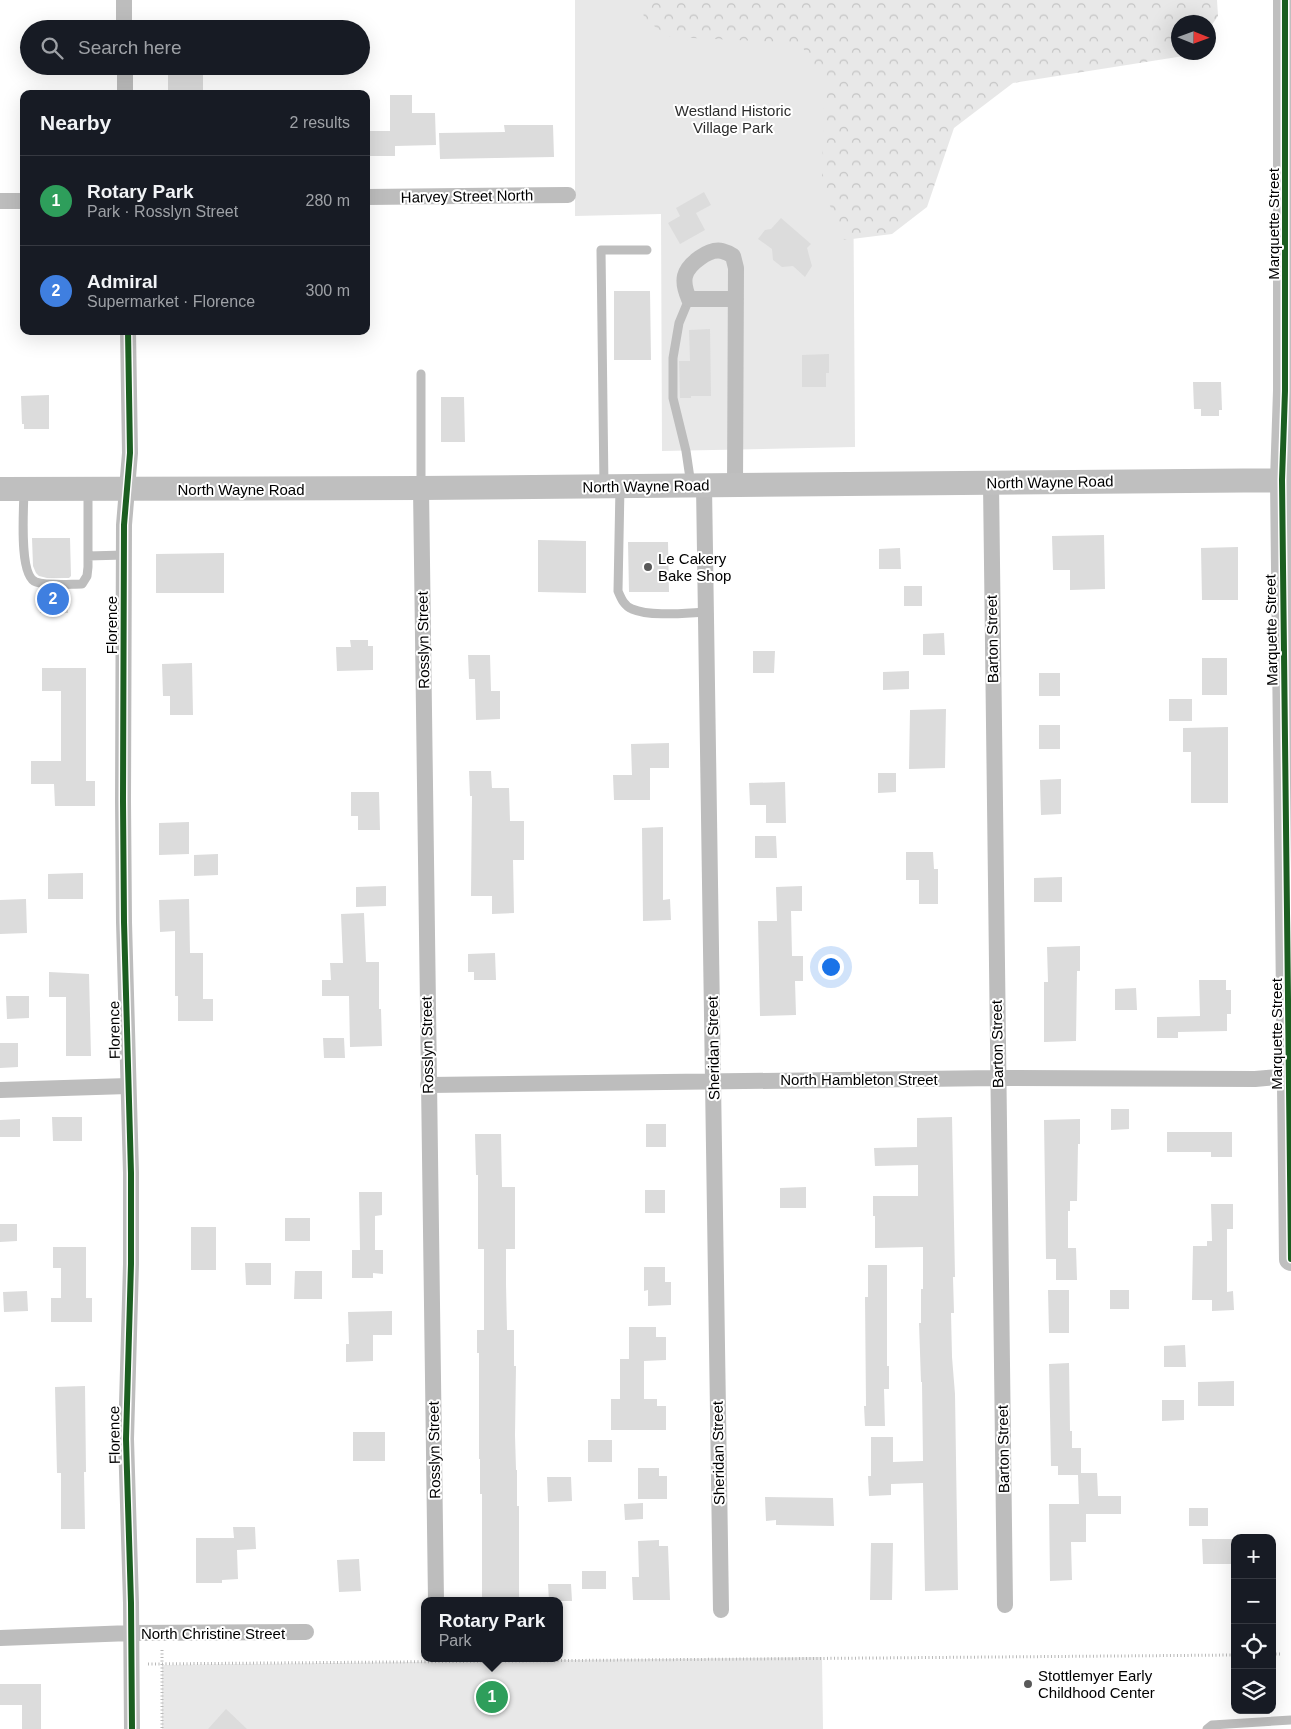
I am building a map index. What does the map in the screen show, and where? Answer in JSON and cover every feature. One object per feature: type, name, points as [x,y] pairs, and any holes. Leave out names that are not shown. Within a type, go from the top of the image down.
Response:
[{"type":"main road","name":"Marquette Street","points":[[1285,0],[1285,391],[1291,1259]]},
{"type":"main road","name":"North Wayne Road","points":[[0,489],[612,487],[1286,480]]},
{"type":"street","points":[[124,0],[124,20]]},
{"type":"street","points":[[125,75],[125,90]]},
{"type":"street","name":"Harvey Street North","points":[[370,197],[568,195]]},
{"type":"street","points":[[0,201],[20,201]]},
{"type":"street","points":[[735,486],[736,299],[736,268],[733,256],[720,250],[707,253],[689,267],[685,277],[685,290],[689,300],[736,299]]},
{"type":"street","name":"Florence","points":[[128,335],[130,454],[124,555],[123,829],[131,1173],[131,1264],[126,1439],[132,1729]]},
{"type":"street","name":"Barton Street","points":[[991,483],[1005,1605]]},
{"type":"street","name":"Sheridan Street","points":[[698,486],[706,612],[721,1610]]},
{"type":"street","name":"Rosslyn Street","points":[[421,488],[436,1597]]},
{"type":"street","name":"North Hambleton Street","points":[[428,1084],[997,1078],[1255,1079],[1289,1076]]},
{"type":"street","points":[[0,1090],[128,1086]]},
{"type":"street","name":"North Christine Street","points":[[0,1638],[131,1633],[306,1632]]},
{"type":"lane","points":[[647,250],[601,250],[618,591],[622,601],[631,609],[650,613],[706,612]]},
{"type":"lane","points":[[689,300],[679,323],[673,358],[673,398],[686,451],[698,486]]},
{"type":"lane","points":[[421,374],[421,488]]},
{"type":"lane","points":[[24,489],[24,558],[29,577],[35,582],[82,584],[87,576],[88,489]]},
{"type":"lane","points":[[88,556],[124,555]]},
{"type":"lane","points":[[1207,1729],[1212,1726],[1228,1727],[1291,1720]]},
{"type":"path","points":[[162,1633],[162,1729]]},
{"type":"path","points":[[1276,1654],[1282,1654]]},
{"type":"path","points":[[563,1660],[1231,1655]]},
{"type":"path","points":[[147,1664],[421,1662]]},
{"type":"green space","name":"Westland Historic Village Park","points":[[575,0],[852,0],[855,447],[662,451],[661,214],[575,216]]},
{"type":"green space","points":[[642,0],[1217,0],[1218,16],[1216,19],[1216,15],[1171,15],[1171,58],[1013,83],[954,128],[927,207],[892,234],[844,240],[822,186],[824,82],[800,43],[670,37],[644,19]]},
{"type":"green space","points":[[822,1657],[823,1729],[162,1729],[162,1665],[563,1662],[563,1660]]},
{"type":"building","points":[[168,75],[203,75],[203,90],[168,90]]},
{"type":"building","points":[[390,95],[412,95],[412,113],[435,113],[436,145],[395,146],[395,156],[370,156],[370,131],[390,131]]},
{"type":"building","points":[[504,125],[553,125],[554,157],[440,159],[439,133],[505,132]]},
{"type":"building","points":[[704,192],[711,205],[696,213],[705,230],[680,244],[668,223],[680,216],[676,208]]},
{"type":"building","points":[[781,218],[811,244],[807,248],[812,266],[805,277],[793,266],[782,267],[773,260],[772,249],[758,239],[765,230],[771,229]]},
{"type":"building","points":[[614,291],[650,291],[651,360],[614,360]]},
{"type":"building","points":[[710,329],[711,396],[680,398],[679,361],[690,361],[689,330]]},
{"type":"building","points":[[829,354],[829,373],[826,373],[826,387],[802,387],[802,355]]},
{"type":"building","points":[[1193,382],[1221,382],[1222,410],[1219,410],[1219,416],[1201,416],[1201,409],[1194,409]]},
{"type":"building","points":[[49,395],[49,429],[24,429],[24,424],[22,424],[21,396]]},
{"type":"building","points":[[441,397],[464,397],[465,442],[441,442]]},
{"type":"building","points":[[1104,535],[1105,589],[1070,590],[1070,570],[1053,570],[1052,536]]},
{"type":"building","points":[[32,538],[70,538],[71,576],[69,578],[47,578],[36,573],[33,566]]},
{"type":"building","points":[[538,540],[586,541],[586,593],[538,592]]},
{"type":"building","points":[[628,542],[668,542],[669,592],[629,592]]},
{"type":"building","points":[[1238,547],[1238,600],[1202,600],[1201,548]]},
{"type":"building","points":[[900,548],[901,569],[879,569],[879,549]]},
{"type":"building","points":[[224,553],[224,593],[156,593],[156,554]]},
{"type":"building","points":[[904,586],[922,586],[922,606],[904,606]]},
{"type":"building","points":[[40,589],[65,591],[68,600],[68,613],[40,613]]},
{"type":"building","points":[[944,633],[945,655],[923,655],[923,634]]},
{"type":"building","points":[[350,640],[368,640],[368,646],[373,646],[373,670],[337,671],[336,647],[351,647]]},
{"type":"building","points":[[753,651],[775,651],[774,673],[753,673]]},
{"type":"building","points":[[468,655],[490,655],[491,691],[500,691],[500,719],[476,720],[475,679],[469,679]]},
{"type":"building","points":[[1202,658],[1227,658],[1227,695],[1202,695]]},
{"type":"building","points":[[192,663],[193,715],[170,715],[170,696],[163,696],[162,664]]},
{"type":"building","points":[[42,668],[86,668],[86,781],[95,781],[95,806],[55,806],[54,784],[31,784],[31,761],[61,761],[61,691],[42,691]]},
{"type":"building","points":[[909,671],[909,689],[883,690],[883,672]]},
{"type":"building","points":[[1039,673],[1060,673],[1060,696],[1039,696]]},
{"type":"building","points":[[1169,699],[1192,699],[1192,721],[1169,721]]},
{"type":"building","points":[[946,709],[945,768],[909,769],[910,710]]},
{"type":"building","points":[[1039,725],[1060,725],[1060,749],[1039,749]]},
{"type":"building","points":[[1228,727],[1228,803],[1191,803],[1191,752],[1183,752],[1183,728]]},
{"type":"building","points":[[669,743],[669,768],[650,768],[650,800],[614,800],[613,775],[632,775],[631,744]]},
{"type":"building","points":[[469,771],[491,771],[492,788],[509,788],[510,821],[524,821],[524,860],[513,860],[514,913],[492,914],[492,896],[471,896],[472,796],[470,796]]},
{"type":"building","points":[[878,773],[896,773],[896,792],[878,793]]},
{"type":"building","points":[[1061,779],[1061,814],[1041,815],[1040,780]]},
{"type":"building","points":[[785,782],[786,823],[766,823],[766,805],[750,805],[749,783]]},
{"type":"building","points":[[351,792],[379,792],[380,830],[358,830],[358,816],[351,816]]},
{"type":"building","points":[[189,822],[189,854],[159,855],[159,823]]},
{"type":"building","points":[[663,827],[663,900],[670,899],[671,920],[643,921],[642,828]]},
{"type":"building","points":[[755,836],[776,836],[777,858],[755,858]]},
{"type":"building","points":[[906,852],[933,852],[934,869],[938,869],[938,904],[919,904],[919,880],[906,880]]},
{"type":"building","points":[[218,854],[218,875],[194,876],[194,855]]},
{"type":"building","points":[[83,873],[83,899],[48,899],[48,874]]},
{"type":"building","points":[[1062,877],[1062,902],[1034,902],[1034,878]]},
{"type":"building","points":[[386,886],[386,906],[356,907],[356,887]]},
{"type":"building","points":[[802,886],[802,911],[791,911],[792,956],[803,956],[803,981],[795,981],[796,1015],[760,1016],[758,921],[777,921],[776,887]]},
{"type":"building","points":[[26,899],[27,933],[0,934],[0,900]]},
{"type":"building","points":[[189,899],[190,953],[203,953],[203,999],[213,999],[213,1021],[178,1021],[178,996],[175,996],[175,931],[160,932],[159,900]]},
{"type":"building","points":[[364,913],[366,962],[379,962],[379,1009],[381,1009],[382,1046],[350,1047],[349,996],[322,996],[322,980],[331,980],[330,963],[343,963],[341,914]]},
{"type":"building","points":[[1080,946],[1080,971],[1077,971],[1076,1041],[1044,1042],[1044,982],[1048,982],[1047,947]]},
{"type":"building","points":[[495,953],[496,980],[474,980],[474,972],[468,972],[468,954]]},
{"type":"building","points":[[49,972],[89,974],[91,1056],[66,1056],[66,997],[49,997]]},
{"type":"building","points":[[1199,980],[1226,980],[1226,990],[1231,990],[1231,1014],[1227,1014],[1227,1031],[1178,1032],[1178,1038],[1157,1038],[1157,1017],[1200,1016]]},
{"type":"building","points":[[1136,988],[1137,1010],[1115,1010],[1115,989]]},
{"type":"building","points":[[6,996],[29,996],[29,1018],[7,1019]]},
{"type":"building","points":[[323,1038],[344,1038],[345,1058],[324,1058]]},
{"type":"building","points":[[0,1043],[18,1043],[18,1067],[0,1068]]},
{"type":"building","points":[[1111,1109],[1129,1109],[1129,1129],[1111,1130]]},
{"type":"building","points":[[52,1117],[82,1117],[82,1141],[53,1141]]},
{"type":"building","points":[[952,1117],[955,1277],[953,1277],[954,1313],[951,1313],[955,1394],[958,1590],[925,1591],[923,1483],[891,1484],[891,1495],[869,1496],[868,1476],[871,1476],[871,1437],[893,1437],[893,1462],[923,1461],[919,1323],[921,1323],[921,1289],[923,1289],[923,1247],[875,1248],[875,1216],[873,1216],[873,1196],[918,1196],[918,1165],[875,1166],[874,1148],[917,1147],[917,1118]]},
{"type":"building","points":[[20,1119],[20,1137],[0,1137],[0,1120]]},
{"type":"building","points":[[1080,1119],[1077,1201],[1070,1201],[1070,1211],[1068,1211],[1068,1248],[1076,1248],[1077,1280],[1056,1280],[1056,1259],[1046,1259],[1044,1120]]},
{"type":"building","points":[[646,1124],[666,1124],[666,1147],[646,1147]]},
{"type":"building","points":[[1167,1132],[1232,1132],[1232,1157],[1211,1157],[1211,1152],[1167,1152]]},
{"type":"building","points":[[475,1134],[501,1134],[502,1187],[515,1187],[515,1249],[506,1249],[506,1284],[507,1330],[514,1330],[514,1366],[516,1366],[515,1435],[517,1506],[519,1506],[519,1597],[482,1597],[482,1494],[480,1494],[479,1353],[477,1353],[477,1330],[484,1330],[484,1249],[478,1249],[478,1175],[476,1175]]},
{"type":"building","points":[[806,1187],[806,1208],[780,1208],[780,1188]]},
{"type":"building","points":[[645,1190],[665,1190],[665,1213],[645,1213]]},
{"type":"building","points":[[359,1192],[382,1192],[382,1215],[375,1216],[375,1250],[383,1250],[383,1274],[373,1273],[373,1278],[352,1278],[352,1250],[360,1250]]},
{"type":"building","points":[[1211,1204],[1233,1204],[1233,1229],[1227,1229],[1227,1292],[1233,1291],[1234,1310],[1212,1311],[1212,1300],[1192,1300],[1193,1246],[1207,1246],[1207,1241],[1212,1241]]},
{"type":"building","points":[[285,1218],[310,1218],[310,1241],[285,1241]]},
{"type":"building","points":[[0,1224],[17,1224],[17,1241],[0,1242]]},
{"type":"building","points":[[191,1227],[216,1227],[216,1270],[191,1270]]},
{"type":"building","points":[[53,1247],[86,1247],[86,1298],[92,1298],[92,1322],[51,1322],[51,1298],[61,1298],[61,1268],[53,1268]]},
{"type":"building","points":[[245,1263],[271,1263],[271,1285],[246,1285]]},
{"type":"building","points":[[868,1265],[887,1265],[887,1366],[889,1366],[889,1389],[884,1389],[885,1426],[865,1426],[865,1297],[868,1297]]},
{"type":"building","points":[[644,1267],[665,1267],[665,1282],[671,1282],[671,1305],[648,1306],[648,1290],[644,1291]]},
{"type":"building","points":[[295,1271],[322,1271],[322,1299],[294,1299]]},
{"type":"building","points":[[1048,1290],[1069,1290],[1069,1333],[1049,1333]]},
{"type":"building","points":[[1110,1290],[1129,1290],[1129,1309],[1110,1309]]},
{"type":"building","points":[[27,1291],[28,1311],[4,1312],[3,1292]]},
{"type":"building","points":[[392,1311],[392,1335],[373,1335],[373,1361],[346,1362],[346,1344],[349,1344],[348,1312]]},
{"type":"building","points":[[629,1327],[656,1327],[656,1337],[666,1337],[666,1360],[644,1361],[644,1399],[657,1399],[657,1406],[666,1406],[666,1430],[611,1430],[611,1399],[620,1399],[620,1359],[629,1359]]},
{"type":"building","points":[[1185,1345],[1186,1367],[1164,1367],[1164,1346]]},
{"type":"building","points":[[1069,1363],[1072,1448],[1081,1448],[1081,1473],[1097,1473],[1098,1496],[1121,1496],[1121,1514],[1086,1514],[1086,1542],[1071,1542],[1072,1580],[1050,1581],[1049,1504],[1079,1504],[1078,1475],[1058,1475],[1058,1466],[1051,1466],[1049,1364]]},
{"type":"building","points":[[1234,1381],[1234,1406],[1198,1406],[1198,1382]]},
{"type":"building","points":[[85,1386],[85,1529],[61,1529],[61,1473],[57,1473],[55,1387]]},
{"type":"building","points":[[1162,1400],[1184,1400],[1184,1420],[1162,1421]]},
{"type":"building","points":[[353,1432],[385,1432],[385,1461],[353,1461]]},
{"type":"building","points":[[588,1440],[612,1440],[612,1462],[588,1462]]},
{"type":"building","points":[[638,1468],[659,1468],[659,1476],[667,1476],[667,1499],[638,1499]]},
{"type":"building","points":[[547,1477],[571,1477],[572,1501],[548,1502]]},
{"type":"building","points":[[765,1497],[833,1498],[834,1526],[776,1525],[776,1520],[766,1521]]},
{"type":"building","points":[[643,1503],[643,1519],[625,1520],[624,1504]]},
{"type":"building","points":[[1189,1508],[1208,1508],[1208,1526],[1189,1526]]},
{"type":"building","points":[[233,1527],[255,1527],[256,1549],[237,1550],[238,1579],[222,1580],[222,1583],[196,1583],[196,1538],[234,1538]]},
{"type":"building","points":[[1202,1539],[1231,1539],[1231,1564],[1203,1564]]},
{"type":"building","points":[[659,1540],[659,1546],[668,1546],[670,1600],[633,1600],[632,1577],[639,1577],[638,1541]]},
{"type":"building","points":[[871,1543],[893,1543],[892,1600],[870,1600]]},
{"type":"building","points":[[359,1559],[361,1591],[339,1592],[337,1560]]},
{"type":"building","points":[[582,1571],[606,1571],[606,1589],[582,1589]]},
{"type":"building","points":[[548,1584],[571,1584],[572,1601],[563,1601],[563,1597],[549,1597]]},
{"type":"building","points":[[0,1684],[41,1684],[41,1729],[22,1729],[22,1705],[0,1705]]},
{"type":"building","points":[[226,1709],[247,1729],[208,1729]]},
{"type":"cycle path","points":[[1285,0],[1285,391],[1282,480],[1291,1259]]},
{"type":"cycle path","points":[[128,335],[130,453],[124,525],[123,801],[124,922],[131,1173],[131,1264],[126,1439],[131,1603],[132,1729]]},
{"type":"place","name":"Le Cakery Bake Shop","points":[[648,567]]},
{"type":"place","name":"Admiral","points":[[53,599]]},
{"type":"place","name":"Stottlemyer Early Childhood Center","points":[[1028,1684]]},
{"type":"place","name":"Rotary Park","points":[[492,1697]]}]
